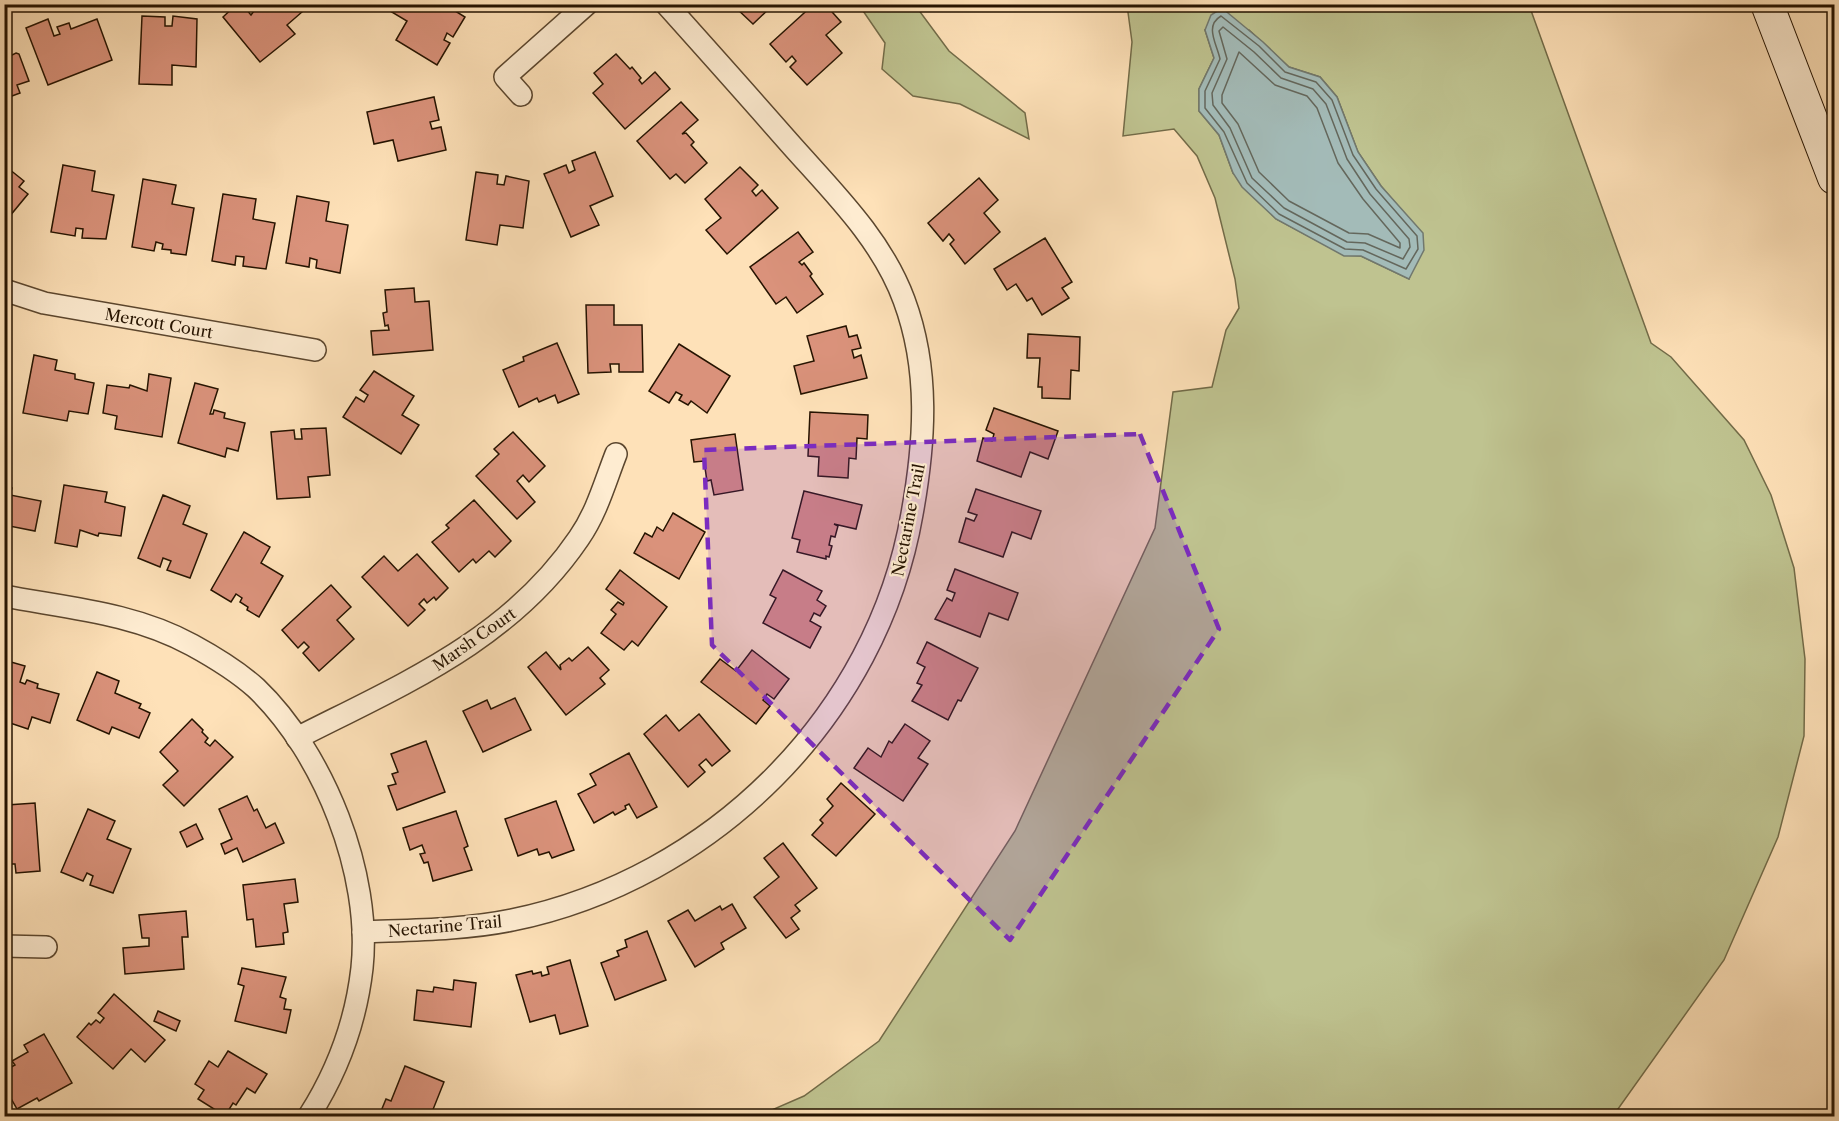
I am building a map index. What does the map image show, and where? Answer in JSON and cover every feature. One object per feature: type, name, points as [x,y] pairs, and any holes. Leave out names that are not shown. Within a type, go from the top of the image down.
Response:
[{"type":"main road","points":[[1767,4],[1834,178]]},
{"type":"street","points":[[521,95],[505,77],[587,4]]},
{"type":"street","name":"Nectarine Trail","points":[[363,932],[465,927],[513,920],[556,908],[627,879],[664,861],[707,835],[747,805],[807,743],[856,672],[878,629],[895,586],[909,535],[919,474],[923,414],[921,366],[916,335],[903,297],[887,264],[851,212],[666,4]]},
{"type":"street","name":"Mercott Court","points":[[4,290],[44,303],[315,350]]},
{"type":"street","name":"Marsh Court","points":[[297,738],[440,665],[489,633],[519,607],[555,569],[580,537],[594,511],[616,454]]},
{"type":"street","points":[[4,596],[111,614],[143,623],[190,644],[224,664],[255,687],[297,738],[319,777],[339,820],[354,866],[363,932],[362,967],[355,1012],[340,1056],[309,1116]]},
{"type":"street","points":[[4,946],[46,948]]},
{"type":"highlighted area","points":[[1140,434],[1219,629],[1010,940],[712,645],[704,450]]},
{"type":"green space","points":[[859,5],[915,5],[949,51],[1025,113],[1029,139],[960,104],[913,96],[882,69],[885,43]]},
{"type":"green space","points":[[1127,5],[1529,5],[1651,343],[1671,357],[1744,440],[1771,495],[1794,568],[1805,659],[1804,736],[1778,837],[1724,960],[1613,1116],[758,1116],[804,1096],[879,1041],[1015,831],[1155,528],[1173,392],[1212,387],[1226,330],[1239,308],[1235,279],[1215,198],[1197,156],[1174,129],[1123,136],[1132,42]],"holes":[[[1205,30],[1249,30],[1289,67],[1320,77],[1337,97],[1358,152],[1381,186],[1422,234],[1409,279],[1361,256],[1344,255],[1276,219],[1233,173],[1219,135],[1199,111],[1199,89],[1214,58]]]},
{"type":"water","points":[[1222,8],[1289,67],[1320,77],[1337,97],[1358,152],[1381,186],[1423,233],[1424,250],[1409,279],[1361,256],[1344,256],[1276,219],[1242,187],[1233,173],[1219,135],[1199,111],[1199,89],[1214,58],[1205,30],[1211,15]]},
{"type":"building","points":[[237,4],[242,4],[251,15],[259,4],[296,4],[302,12],[287,25],[295,34],[260,62],[223,17]]},
{"type":"building","points":[[393,4],[444,4],[465,17],[453,37],[447,33],[444,40],[450,43],[437,65],[396,40],[407,21],[390,11]]},
{"type":"building","points":[[738,4],[774,4],[753,24],[735,7]]},
{"type":"building","points":[[814,4],[825,4],[841,22],[826,35],[842,53],[807,85],[790,67],[796,61],[792,56],[786,62],[770,44]]},
{"type":"building","points":[[142,16],[165,17],[165,26],[172,26],[173,16],[197,19],[196,67],[172,65],[172,85],[139,84]]},
{"type":"building","points":[[48,19],[54,36],[60,34],[57,27],[69,23],[71,29],[97,19],[112,60],[48,85],[26,28]]},
{"type":"building","points":[[16,53],[19,54],[29,81],[17,85],[20,93],[4,99],[4,59]]},
{"type":"building","points":[[616,54],[630,69],[632,67],[641,78],[639,80],[642,84],[655,72],[670,89],[625,129],[593,93],[603,84],[594,73]]},
{"type":"building","points":[[434,97],[439,120],[430,122],[432,129],[441,127],[446,150],[398,161],[393,140],[374,144],[367,112]]},
{"type":"building","points":[[681,102],[698,120],[682,134],[686,133],[694,142],[691,145],[707,163],[685,183],[676,174],[670,179],[637,141]]},
{"type":"building","points":[[595,152],[613,196],[590,206],[599,225],[571,237],[544,174],[566,165],[569,173],[575,170],[572,161]]},
{"type":"building","points":[[4,165],[24,181],[19,187],[28,194],[9,217],[4,215]]},
{"type":"building","points":[[63,165],[95,171],[92,191],[114,195],[106,239],[82,238],[83,229],[76,228],[75,236],[51,232]]},
{"type":"building","points":[[740,167],[758,185],[752,191],[756,196],[762,190],[778,208],[727,254],[706,230],[721,218],[705,199]]},
{"type":"building","points":[[476,172],[498,175],[497,184],[504,185],[506,176],[529,181],[523,228],[500,225],[497,245],[466,240]]},
{"type":"building","points":[[979,178],[998,200],[984,213],[1000,232],[965,264],[950,244],[954,240],[949,234],[943,241],[928,223]]},
{"type":"building","points":[[143,179],[176,185],[172,204],[194,208],[186,255],[171,253],[171,250],[162,249],[163,244],[156,242],[154,251],[132,247]]},
{"type":"building","points":[[223,194],[256,199],[253,219],[275,223],[266,269],[243,266],[244,257],[236,256],[235,265],[212,261]]},
{"type":"building","points":[[297,196],[329,202],[326,221],[348,225],[340,273],[316,268],[317,260],[310,258],[309,267],[286,263]]},
{"type":"building","points":[[798,232],[813,252],[799,262],[802,265],[804,263],[823,294],[797,313],[786,297],[776,304],[750,267]]},
{"type":"building","points":[[1045,238],[1072,282],[1062,288],[1069,298],[1042,315],[1032,298],[1027,301],[1016,284],[1007,290],[994,269]]},
{"type":"building","points":[[414,288],[415,302],[429,301],[433,350],[373,355],[371,331],[389,330],[388,325],[385,326],[383,313],[387,312],[385,290]]},
{"type":"building","points":[[586,305],[614,305],[614,325],[642,325],[643,372],[619,372],[619,364],[610,364],[611,372],[588,373]]},
{"type":"building","points":[[846,326],[849,337],[857,335],[861,348],[852,350],[854,358],[861,355],[867,378],[801,394],[794,366],[814,361],[807,336]]},
{"type":"building","points":[[1028,334],[1080,337],[1079,371],[1071,370],[1070,399],[1042,398],[1042,387],[1038,387],[1040,358],[1027,358]]},
{"type":"building","points":[[557,343],[579,394],[558,403],[555,395],[539,402],[537,398],[519,407],[503,370],[524,361],[523,357]]},
{"type":"building","points":[[679,344],[730,376],[707,413],[691,401],[688,405],[679,400],[682,395],[676,392],[669,403],[649,391]]},
{"type":"building","points":[[34,355],[57,360],[55,370],[75,374],[75,379],[94,383],[88,414],[69,411],[67,421],[23,413]]},
{"type":"building","points":[[374,371],[414,396],[402,415],[419,425],[401,454],[343,417],[356,397],[364,402],[368,395],[360,390]]},
{"type":"building","points":[[149,374],[171,378],[162,437],[115,429],[117,416],[103,413],[107,385],[129,388],[130,385],[147,391]]},
{"type":"building","points":[[195,383],[218,389],[210,414],[213,414],[214,410],[225,413],[224,418],[245,423],[238,451],[227,448],[225,457],[178,443]]},
{"type":"building","points":[[994,408],[1058,431],[1048,459],[1030,452],[1021,477],[977,461],[983,438],[992,441],[994,434],[986,430]]},
{"type":"building","points":[[810,412],[868,415],[867,439],[857,438],[856,459],[849,458],[848,478],[818,476],[819,457],[808,456]]},
{"type":"building","points":[[326,428],[330,475],[308,477],[310,497],[277,499],[271,432],[294,430],[295,439],[302,439],[301,429]]},
{"type":"building","points":[[513,432],[545,466],[529,482],[523,475],[517,481],[535,502],[517,519],[476,476],[499,454],[494,449]]},
{"type":"building","points":[[735,434],[743,490],[714,495],[711,480],[707,481],[704,461],[694,462],[691,440]]},
{"type":"building","points":[[64,485],[107,492],[105,502],[125,507],[121,536],[99,533],[98,536],[80,530],[77,547],[55,543]]},
{"type":"building","points":[[4,486],[12,488],[10,495],[41,501],[35,531],[4,525]]},
{"type":"building","points":[[976,489],[1041,511],[1031,539],[1012,532],[1003,557],[959,542],[966,518],[974,521],[977,515],[968,512]]},
{"type":"building","points":[[804,491],[862,505],[856,529],[834,524],[838,526],[835,537],[831,536],[829,545],[832,546],[829,557],[826,556],[826,559],[797,552],[800,540],[792,538]]},
{"type":"building","points":[[163,495],[190,506],[183,524],[207,534],[190,578],[167,570],[171,561],[163,558],[160,567],[138,558]]},
{"type":"building","points":[[474,500],[511,541],[495,557],[489,551],[476,563],[473,559],[459,572],[432,542],[449,528],[446,525]]},
{"type":"building","points":[[673,513],[705,532],[679,579],[634,553],[645,533],[652,537],[657,527],[663,531]]},
{"type":"building","points":[[244,532],[270,547],[261,563],[283,576],[259,617],[247,610],[248,607],[240,602],[242,598],[236,594],[231,602],[211,590]]},
{"type":"building","points":[[417,554],[448,588],[436,600],[434,597],[427,603],[424,599],[419,604],[425,610],[408,626],[362,577],[384,556],[398,571]]},
{"type":"building","points":[[955,569],[1018,593],[1008,620],[989,613],[980,637],[935,619],[947,598],[952,601],[955,593],[947,590]]},
{"type":"building","points":[[620,570],[667,607],[638,646],[632,641],[624,650],[601,633],[616,614],[611,610],[618,602],[623,605],[624,603],[606,589]]},
{"type":"building","points":[[783,570],[822,591],[817,600],[826,606],[820,616],[814,613],[810,621],[821,627],[810,648],[763,623],[776,598],[770,595]]},
{"type":"building","points":[[331,585],[351,607],[337,620],[354,639],[319,671],[303,653],[309,647],[304,642],[298,648],[282,630]]},
{"type":"building","points":[[927,642],[978,668],[948,720],[912,701],[922,685],[917,683],[925,667],[917,663]]},
{"type":"building","points":[[588,647],[609,670],[600,678],[605,684],[566,715],[528,667],[546,652],[561,670],[560,665],[569,658],[572,661]]},
{"type":"building","points":[[752,650],[789,679],[774,699],[767,694],[763,700],[770,706],[756,724],[701,682],[720,659],[736,671]]},
{"type":"building","points":[[4,660],[25,666],[20,682],[25,684],[27,680],[38,684],[37,688],[59,694],[50,723],[32,717],[28,729],[4,721]]},
{"type":"building","points":[[97,672],[119,681],[115,693],[141,704],[139,708],[150,713],[139,738],[112,727],[109,734],[77,720]]},
{"type":"building","points":[[515,698],[531,730],[483,752],[463,711],[487,700],[491,709]]},
{"type":"building","points":[[699,714],[730,751],[712,766],[706,759],[699,765],[705,772],[688,787],[644,734],[666,715],[679,731]]},
{"type":"building","points":[[192,719],[208,738],[205,742],[210,746],[215,740],[233,757],[184,806],[163,785],[178,771],[160,752]]},
{"type":"building","points":[[905,724],[930,741],[918,758],[928,764],[903,801],[854,768],[868,748],[881,757],[889,741],[892,743]]},
{"type":"building","points":[[426,741],[445,792],[397,810],[388,786],[396,784],[392,774],[398,772],[391,754]]},
{"type":"building","points":[[629,753],[657,807],[637,818],[629,804],[625,806],[626,809],[615,815],[613,812],[594,823],[578,794],[596,785],[590,774]]},
{"type":"building","points":[[841,783],[875,814],[836,856],[812,835],[823,823],[820,820],[833,806],[827,799]]},
{"type":"building","points":[[247,796],[254,811],[257,809],[266,828],[275,823],[284,843],[243,862],[237,848],[225,854],[221,844],[232,839],[219,809]]},
{"type":"building","points":[[556,801],[574,850],[552,858],[549,852],[539,855],[537,849],[518,856],[505,819]]},
{"type":"building","points":[[35,803],[40,871],[16,873],[15,864],[9,864],[9,874],[4,874],[4,825],[8,824],[7,805]]},
{"type":"building","points":[[88,809],[115,821],[107,839],[131,849],[113,893],[90,885],[93,876],[87,873],[83,881],[61,872]]},
{"type":"building","points":[[456,811],[468,846],[464,848],[472,870],[433,881],[428,862],[424,863],[420,854],[425,853],[422,845],[410,850],[403,828]]},
{"type":"building","points":[[196,824],[203,839],[187,847],[180,832]]},
{"type":"building","points":[[783,843],[817,888],[795,905],[800,911],[791,918],[799,929],[786,938],[754,897],[779,877],[764,858]]},
{"type":"building","points":[[295,879],[298,902],[284,904],[288,932],[283,933],[284,944],[256,947],[253,919],[247,920],[243,885]]},
{"type":"building","points":[[732,904],[746,928],[721,943],[724,949],[695,967],[668,921],[688,910],[695,921],[720,906],[722,910]]},
{"type":"building","points":[[186,911],[188,937],[182,937],[184,969],[125,974],[123,948],[149,946],[149,938],[142,938],[139,915]]},
{"type":"building","points":[[647,931],[666,980],[615,1000],[601,963],[619,956],[617,951],[627,947],[625,940]]},
{"type":"building","points":[[570,960],[588,1026],[560,1034],[555,1015],[530,1022],[516,975],[532,971],[533,974],[541,972],[542,976],[549,974],[547,967]]},
{"type":"building","points":[[242,968],[286,977],[280,997],[286,999],[284,1009],[291,1010],[286,1033],[235,1021],[244,986],[238,984]]},
{"type":"building","points":[[454,980],[476,983],[471,1027],[414,1020],[417,990],[433,992],[434,987],[453,990]]},
{"type":"building","points":[[114,994],[165,1040],[145,1062],[131,1049],[113,1069],[77,1037],[89,1023],[91,1025],[96,1020],[100,1023],[104,1018],[98,1013]]},
{"type":"building","points":[[158,1011],[180,1021],[176,1031],[154,1021]]},
{"type":"building","points":[[44,1034],[72,1083],[39,1101],[37,1098],[17,1109],[4,1086],[4,1071],[15,1065],[12,1061],[28,1052],[24,1045]]},
{"type":"building","points":[[228,1051],[267,1074],[255,1093],[247,1088],[236,1105],[233,1103],[225,1116],[198,1099],[204,1090],[195,1084],[209,1061],[218,1067]]},
{"type":"building","points":[[405,1066],[444,1082],[432,1112],[442,1116],[379,1116],[386,1099],[391,1101]]}]
